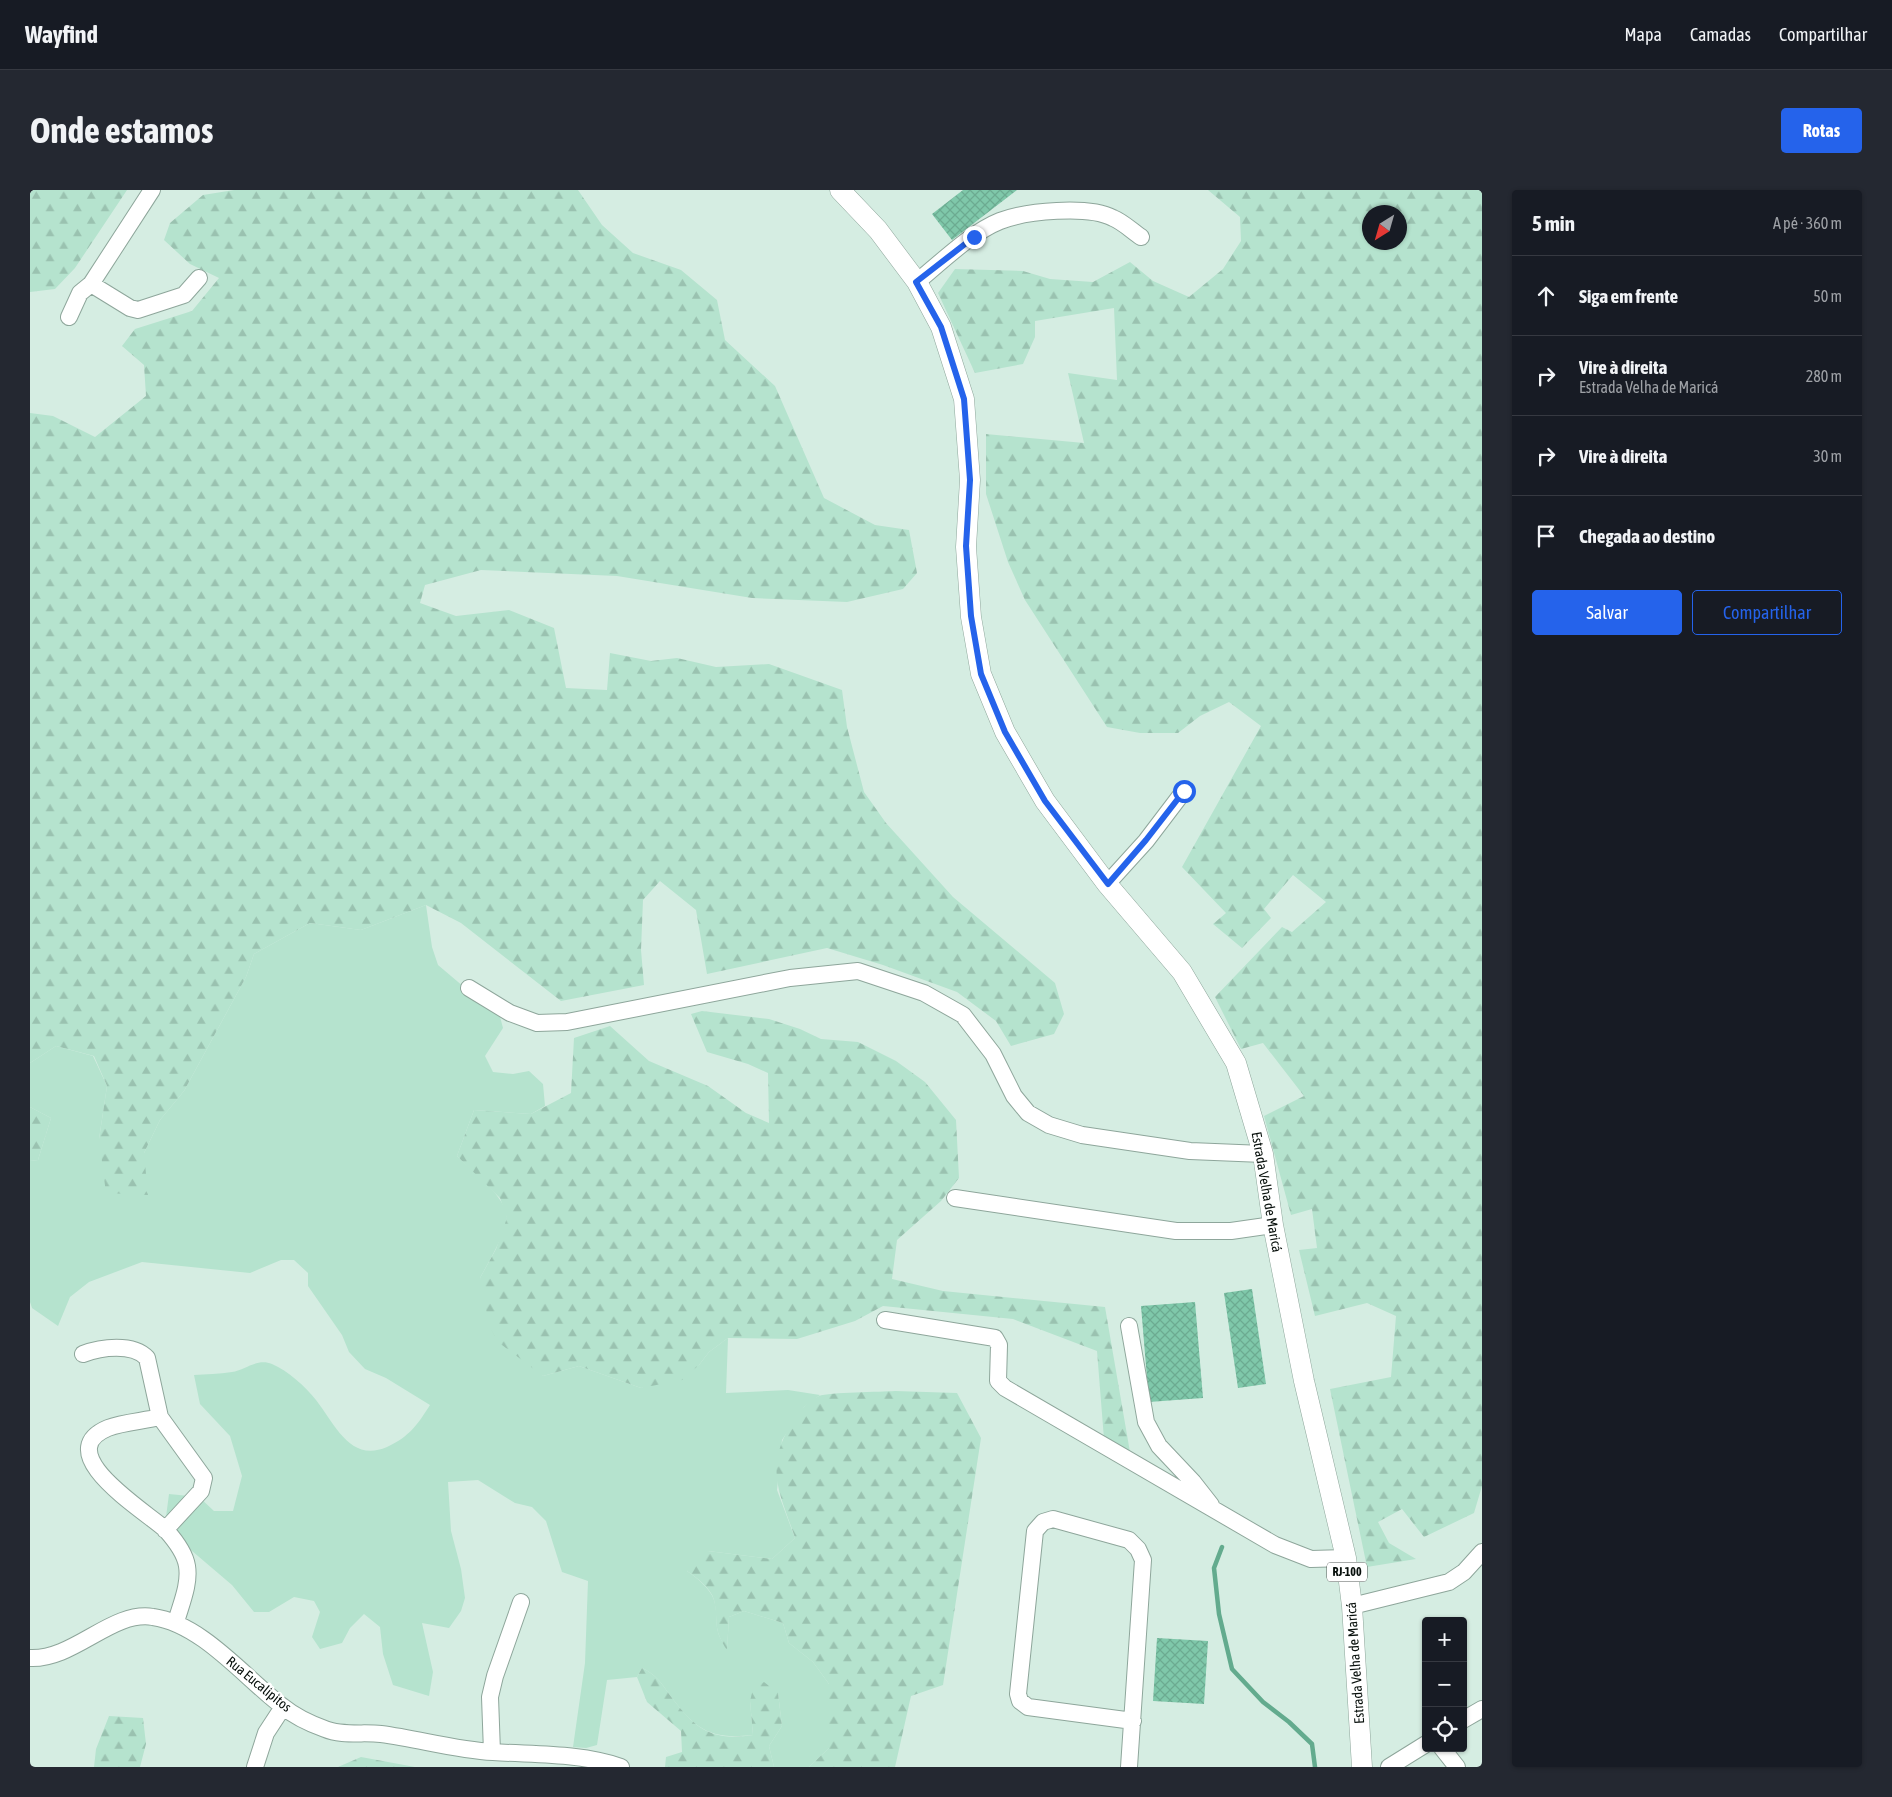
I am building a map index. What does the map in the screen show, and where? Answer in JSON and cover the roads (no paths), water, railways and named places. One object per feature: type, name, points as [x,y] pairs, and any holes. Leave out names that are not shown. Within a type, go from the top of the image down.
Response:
[{"type":"main road","name":"Estrada Velha de Maricá","points":[[840,190],[878,230],[916,282],[941,327],[964,399],[970,480],[966,546],[971,616],[981,674],[1005,732],[1045,801],[1108,884],[1182,972],[1236,1063],[1263,1154],[1273,1225],[1304,1381],[1346,1558],[1352,1606],[1362,1767]]},
{"type":"street","points":[[69,317],[80,293],[92,284],[152,190]]},
{"type":"street","points":[[916,282],[990,226],[999,221],[1024,215],[1070,212],[1097,213],[1113,217],[1141,237]]},
{"type":"street","points":[[92,284],[130,308],[138,310],[184,295],[199,278]]},
{"type":"street","points":[[1108,884],[1146,840],[1184,791]]},
{"type":"street","points":[[469,988],[510,1013],[538,1023],[568,1022],[790,978],[858,970],[924,993],[963,1015],[993,1054],[1014,1096],[1028,1113],[1049,1125],[1082,1135],[1190,1151],[1263,1154]]},
{"type":"street","points":[[955,1198],[1176,1230],[1232,1231],[1273,1225]]},
{"type":"street","points":[[885,1320],[995,1338],[999,1345],[998,1381],[1005,1388],[1275,1545],[1312,1559],[1346,1558]]},
{"type":"street","points":[[1129,1326],[1146,1422],[1159,1446],[1193,1482],[1217,1513]]},
{"type":"street","points":[[83,1354],[103,1350],[132,1349],[142,1352],[147,1358],[160,1418],[204,1478],[201,1491],[165,1530]]},
{"type":"street","points":[[160,1418],[109,1428],[94,1437],[88,1448],[92,1462],[116,1492],[165,1530],[179,1547],[187,1565],[186,1585],[176,1622]]},
{"type":"street","points":[[1128,1767],[1133,1721],[1143,1560],[1138,1549],[1129,1540],[1053,1519],[1042,1522],[1035,1531],[1018,1694],[1020,1701],[1028,1707],[1133,1721]]},
{"type":"street","points":[[1352,1606],[1449,1582],[1464,1572],[1482,1552]]},
{"type":"street","points":[[492,1752],[490,1697],[495,1676],[521,1602]]},
{"type":"street","name":"Rua Eucalipitos","points":[[30,1658],[58,1654],[128,1619],[151,1616],[176,1622],[236,1664],[283,1707],[327,1730],[382,1734],[492,1752],[544,1754],[602,1761],[620,1767]]},
{"type":"street","points":[[255,1767],[266,1733],[283,1707]]},
{"type":"street","points":[[1467,1718],[1482,1709]]},
{"type":"street","points":[[1388,1767],[1422,1746]]},
{"type":"street","points":[[1445,1752],[1458,1767]]},
{"type":"waterway","points":[[1222,1547],[1214,1568],[1219,1614],[1232,1669],[1263,1702],[1289,1722],[1312,1744],[1315,1767]]}]
